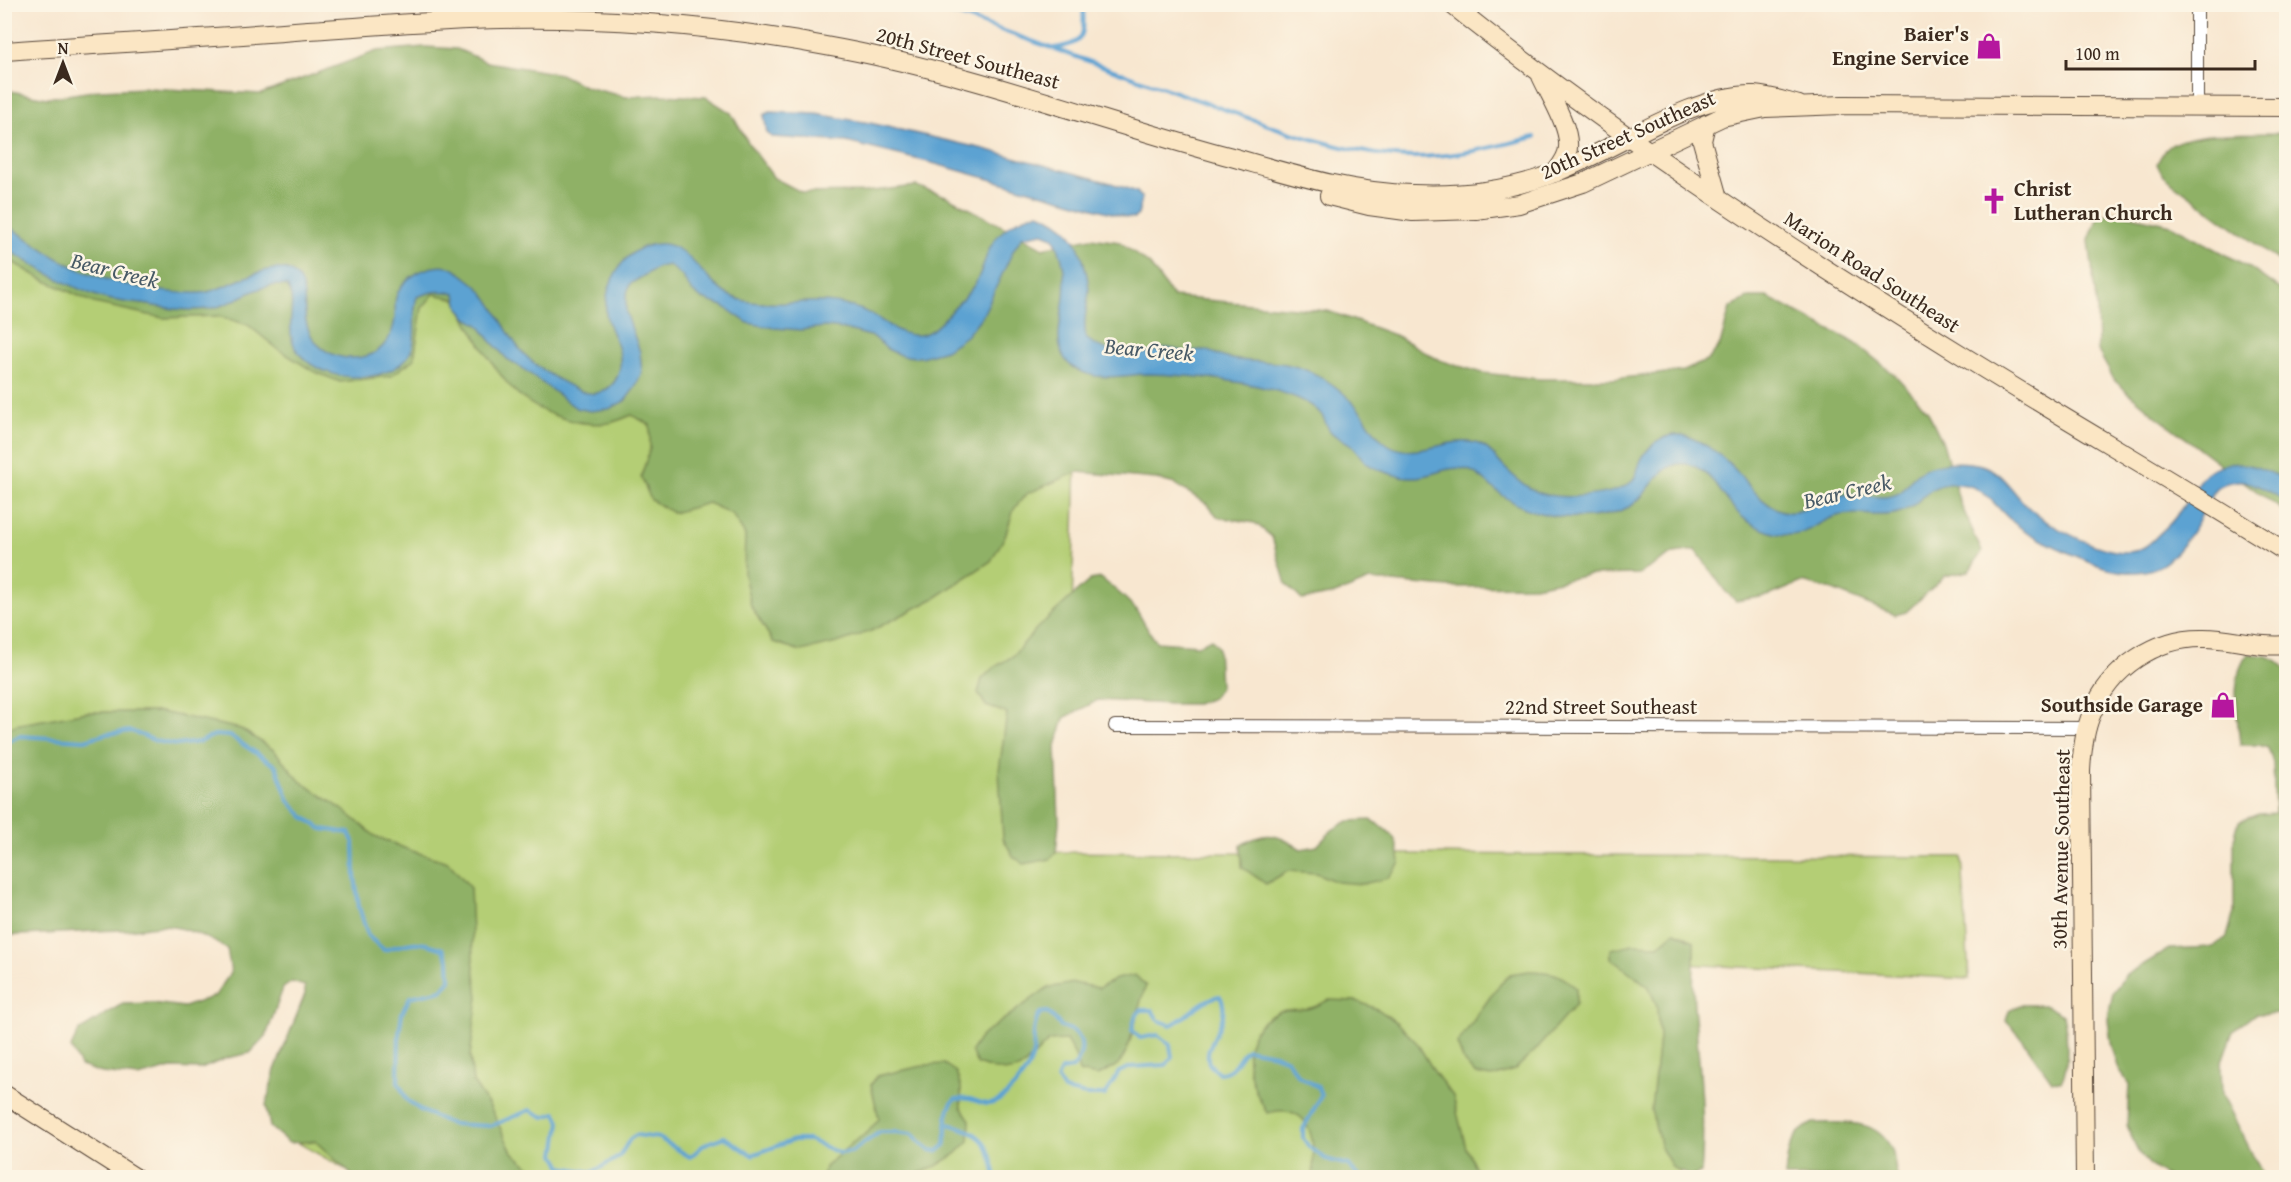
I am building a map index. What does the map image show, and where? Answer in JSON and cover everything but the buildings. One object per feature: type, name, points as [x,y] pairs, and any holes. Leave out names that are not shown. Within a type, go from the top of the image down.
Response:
[{"type":"street","name":"Marion Road Southeast","points":[[1451,4],[1540,74],[1650,153],[1718,198],[1951,348],[2286,552]]},
{"type":"street","points":[[2197,4],[2197,107]]},
{"type":"street","name":"20th Street Southeast","points":[[4,51],[455,21],[576,20],[675,25],[757,34],[889,59],[1018,93],[1163,138],[1338,187],[1380,193],[1435,194],[1484,191],[1526,183],[1588,159],[1679,115],[1724,98],[1754,95],[1799,105]]},
{"type":"street","points":[[1540,74],[1560,117],[1569,145],[1555,173]]},
{"type":"street","name":"20th Street Southeast","points":[[1163,138],[1324,194],[1369,206],[1413,212],[1476,210],[1519,204],[1583,183],[1650,153],[1706,124],[1748,110],[1799,105],[2286,107]]},
{"type":"street","points":[[1706,124],[1701,141],[1718,198]]},
{"type":"street","name":"30th Avenue Southeast","points":[[2085,1178],[2081,788],[2082,753],[2087,728],[2097,701],[2115,676],[2137,658],[2163,645],[2189,638],[2204,638],[2262,646],[2286,645]]},
{"type":"street","name":"22nd Street Southeast","points":[[1115,726],[2087,728]]},
{"type":"street","points":[[4,1094],[136,1178]]},
{"type":"green space","points":[[425,47],[457,49],[487,62],[560,74],[586,87],[626,97],[661,95],[706,97],[731,113],[749,144],[774,178],[803,193],[864,192],[916,186],[946,196],[1043,248],[1091,238],[1120,242],[1150,265],[1173,297],[1328,311],[1397,336],[1439,360],[1483,373],[1539,379],[1613,379],[1684,371],[1708,360],[1720,345],[1730,308],[1749,297],[1767,297],[1855,343],[1895,375],[1927,410],[1943,443],[1959,500],[1982,552],[1969,571],[1945,576],[1906,612],[1895,615],[1833,590],[1802,582],[1771,595],[1736,601],[1725,591],[1696,550],[1674,553],[1639,574],[1589,575],[1535,586],[1448,587],[1370,580],[1335,594],[1302,600],[1286,584],[1272,537],[1255,523],[1218,517],[1207,504],[1175,484],[1156,479],[1077,472],[1026,494],[1014,509],[1005,536],[991,561],[935,598],[871,631],[837,643],[801,651],[773,642],[751,606],[744,574],[745,535],[732,514],[708,503],[673,513],[651,500],[641,477],[650,448],[650,425],[632,415],[610,423],[574,421],[550,414],[528,402],[501,376],[455,299],[434,294],[422,308],[414,359],[391,376],[340,382],[313,371],[279,350],[248,325],[219,316],[163,318],[94,303],[5,260],[5,90],[47,98],[100,90],[147,88],[261,94],[377,51]]},
{"type":"green space","points":[[2286,133],[2286,266],[2163,176],[2157,164],[2162,154],[2170,146],[2194,137]]},
{"type":"green space","points":[[2115,212],[2171,225],[2247,266],[2286,294],[2286,513],[2156,416],[2115,381],[2098,351],[2097,310],[2089,240],[2098,217]]},
{"type":"green space","points":[[397,254],[1076,457],[1071,649],[1028,852],[1962,857],[1969,979],[1664,963],[1680,1177],[361,1178],[270,1127],[363,938],[5,889],[5,258]]},
{"type":"green space","points":[[1101,578],[1131,604],[1157,642],[1199,645],[1211,639],[1218,647],[1220,687],[1213,698],[1196,704],[1098,700],[1064,718],[1056,746],[1059,822],[1056,853],[1050,859],[1024,864],[1013,856],[1003,838],[999,771],[1007,713],[986,706],[978,693],[982,679],[993,668],[1013,656],[1036,629],[1090,580]]},
{"type":"green space","points":[[2248,654],[2269,657],[2278,661],[2286,669],[2286,1013],[2255,1014],[2233,1031],[2221,1064],[2222,1094],[2264,1177],[2168,1177],[2152,1167],[2138,1152],[2127,1125],[2129,1084],[2119,1070],[2111,1043],[2108,1019],[2113,992],[2126,975],[2169,949],[2212,947],[2227,937],[2234,912],[2234,839],[2239,821],[2259,814],[2275,813],[2273,763],[2268,748],[2259,745],[2240,745],[2237,685],[2238,674]]},
{"type":"green space","points":[[87,712],[161,712],[241,729],[274,750],[301,782],[342,809],[375,836],[448,862],[470,887],[473,958],[478,997],[470,1056],[473,1082],[490,1107],[512,1152],[540,1177],[354,1177],[315,1141],[289,1143],[270,1127],[266,1105],[275,1070],[305,994],[305,986],[292,982],[283,988],[266,1036],[250,1053],[227,1058],[201,1069],[172,1068],[138,1077],[102,1073],[80,1066],[71,1048],[79,1031],[122,1004],[152,1003],[184,1007],[215,996],[231,972],[227,949],[196,933],[179,928],[157,926],[126,930],[5,935],[5,731],[15,725]]},
{"type":"green space","points":[[1371,820],[1389,832],[1398,847],[1400,863],[1388,878],[1363,884],[1337,882],[1316,873],[1288,871],[1266,884],[1242,867],[1241,845],[1258,837],[1278,837],[1301,849],[1317,846],[1332,830],[1348,821]]},
{"type":"green space","points":[[1675,932],[1694,941],[1693,998],[1703,1131],[1701,1173],[1691,1177],[1673,1168],[1661,1148],[1651,1110],[1659,1038],[1657,1007],[1649,987],[1611,958],[1611,949],[1633,944],[1659,945]]},
{"type":"green space","points":[[1529,971],[1549,973],[1565,979],[1576,988],[1576,1004],[1533,1053],[1514,1070],[1492,1077],[1475,1074],[1464,1062],[1457,1044],[1495,990],[1510,974]]},
{"type":"green space","points":[[1135,975],[1146,986],[1127,1049],[1123,1058],[1113,1067],[1097,1076],[1079,1072],[1075,1055],[1066,1040],[1049,1041],[1024,1065],[1011,1071],[991,1069],[977,1064],[971,1051],[981,1036],[1047,988],[1074,983],[1099,988],[1116,979]]},
{"type":"green space","points":[[1328,1000],[1357,1001],[1379,1010],[1396,1022],[1417,1043],[1435,1073],[1453,1096],[1466,1148],[1480,1177],[1313,1177],[1313,1147],[1308,1127],[1303,1119],[1295,1114],[1283,1111],[1267,1113],[1250,1072],[1249,1045],[1254,1032],[1264,1021],[1278,1012],[1312,1007]]},
{"type":"green space","points":[[2020,1005],[2044,1005],[2063,1015],[2067,1058],[2061,1082],[2052,1081],[2020,1036],[2006,1021],[2009,1011]]},
{"type":"green space","points":[[944,1064],[956,1072],[961,1087],[961,1107],[970,1120],[969,1141],[956,1154],[933,1168],[909,1177],[823,1177],[825,1167],[868,1132],[879,1119],[871,1085],[877,1076],[927,1065]]},
{"type":"green space","points":[[1813,1123],[1858,1124],[1878,1132],[1886,1139],[1892,1150],[1898,1177],[1785,1177],[1788,1152],[1794,1139],[1805,1127]]},
{"type":"water","points":[[770,112],[816,114],[870,123],[984,149],[1111,183],[1137,192],[1142,198],[1138,215],[1134,218],[1126,217],[932,163],[846,142],[772,137],[767,133],[764,115]]},
{"type":"water","points":[[1039,213],[1064,227],[1079,248],[1089,288],[1085,319],[1086,338],[1100,347],[1134,354],[1166,348],[1187,352],[1204,350],[1235,360],[1282,363],[1301,368],[1332,384],[1349,398],[1386,443],[1407,450],[1464,442],[1480,444],[1523,483],[1535,491],[1548,495],[1567,497],[1602,494],[1623,487],[1633,480],[1642,458],[1656,442],[1668,436],[1682,435],[1711,449],[1730,464],[1763,500],[1779,510],[1788,512],[1800,511],[1841,495],[1890,496],[1902,491],[1917,473],[1932,466],[1960,462],[1977,464],[2000,476],[2037,515],[2074,536],[2113,551],[2130,552],[2152,541],[2175,518],[2203,475],[2227,464],[2237,463],[2257,467],[2286,480],[2286,501],[2244,481],[2222,485],[2216,489],[2194,528],[2168,560],[2150,570],[2135,572],[2101,566],[2050,544],[2013,522],[1983,493],[1967,485],[1958,484],[1938,486],[1914,505],[1898,513],[1890,515],[1845,514],[1830,518],[1795,535],[1782,535],[1749,522],[1733,508],[1706,473],[1691,465],[1681,464],[1664,471],[1638,500],[1621,511],[1574,518],[1540,513],[1509,500],[1478,475],[1468,470],[1455,468],[1422,476],[1404,477],[1376,469],[1364,461],[1351,445],[1333,434],[1315,408],[1300,399],[1282,393],[1244,383],[1203,377],[1149,374],[1102,377],[1077,370],[1068,363],[1060,347],[1059,330],[1065,288],[1062,258],[1053,237],[1043,233],[1022,237],[983,315],[966,336],[946,350],[921,357],[902,356],[887,349],[874,337],[844,329],[824,327],[801,330],[748,323],[723,306],[702,299],[669,265],[658,267],[630,284],[626,296],[626,312],[640,352],[642,373],[625,401],[609,409],[590,411],[576,408],[507,359],[479,325],[467,318],[459,308],[456,294],[436,292],[417,297],[413,345],[406,359],[394,368],[362,377],[344,376],[326,372],[299,354],[292,340],[292,306],[287,286],[277,285],[258,289],[222,305],[205,309],[173,309],[109,299],[65,282],[5,248],[4,224],[74,267],[108,280],[145,288],[199,293],[261,272],[285,269],[294,274],[301,284],[306,321],[314,340],[329,352],[347,358],[373,354],[387,342],[394,324],[396,297],[404,283],[425,269],[441,266],[451,268],[467,278],[485,295],[515,344],[528,358],[564,383],[583,392],[597,393],[615,381],[620,368],[620,354],[606,313],[608,290],[618,268],[635,252],[645,247],[657,244],[677,248],[686,254],[717,287],[738,299],[768,303],[831,302],[866,312],[903,333],[917,335],[936,327],[970,291],[993,243],[1003,231],[1016,221]]},
{"type":"waterway","points":[[919,4],[964,17],[1291,133],[1349,149],[1404,157],[1442,156],[1535,137]]},
{"type":"waterway","points":[[1054,48],[1073,44],[1081,36],[1084,23],[1083,4]]},
{"type":"waterway","points":[[4,744],[19,736],[85,740],[105,734],[131,731],[156,741],[177,745],[199,742],[215,735],[230,736],[276,766],[289,801],[304,817],[322,829],[349,833],[354,843],[359,907],[368,936],[384,950],[414,943],[434,946],[443,949],[449,961],[450,980],[442,990],[410,997],[402,1013],[398,1082],[407,1100],[420,1110],[451,1124],[491,1126],[530,1110],[544,1117],[556,1113],[560,1122],[555,1155],[562,1167],[593,1172],[619,1157],[630,1139],[636,1135],[659,1138],[690,1157],[705,1144],[724,1137],[752,1155],[794,1140],[809,1140],[839,1153],[851,1152],[880,1132],[912,1134],[929,1150],[938,1151],[945,1145],[949,1109],[955,1099],[970,1099],[986,1104],[994,1103],[1001,1099],[1020,1079],[1032,1059],[1035,1025],[1040,1013],[1047,1012],[1061,1026],[1075,1032],[1080,1041],[1081,1050],[1076,1064],[1073,1068],[1061,1070],[1057,1079],[1064,1090],[1086,1095],[1105,1095],[1119,1072],[1131,1067],[1166,1065],[1172,1057],[1170,1045],[1158,1035],[1140,1038],[1132,1030],[1135,1017],[1141,1010],[1152,1010],[1158,1020],[1171,1025],[1201,1004],[1220,996],[1223,1014],[1209,1048],[1209,1063],[1219,1073],[1229,1071],[1247,1049],[1275,1054],[1287,1060],[1299,1076],[1318,1087],[1321,1096],[1303,1129],[1303,1138],[1309,1147],[1326,1159],[1348,1165],[1361,1178]]},
{"type":"waterway","points":[[948,1124],[969,1131],[983,1141],[991,1156],[996,1178]]},
{"type":"place","name":"Baier's Engine Service","points":[[1989,46]]},
{"type":"place","name":"Christ Lutheran Church","points":[[1994,201]]},
{"type":"place","name":"Southside Garage","points":[[2223,705]]},
{"type":"water label","name":"Bear Creek","points":[[115,270]]},
{"type":"water label","name":"Bear Creek","points":[[1149,349]]},
{"type":"water label","name":"Bear Creek","points":[[1847,491]]}]
